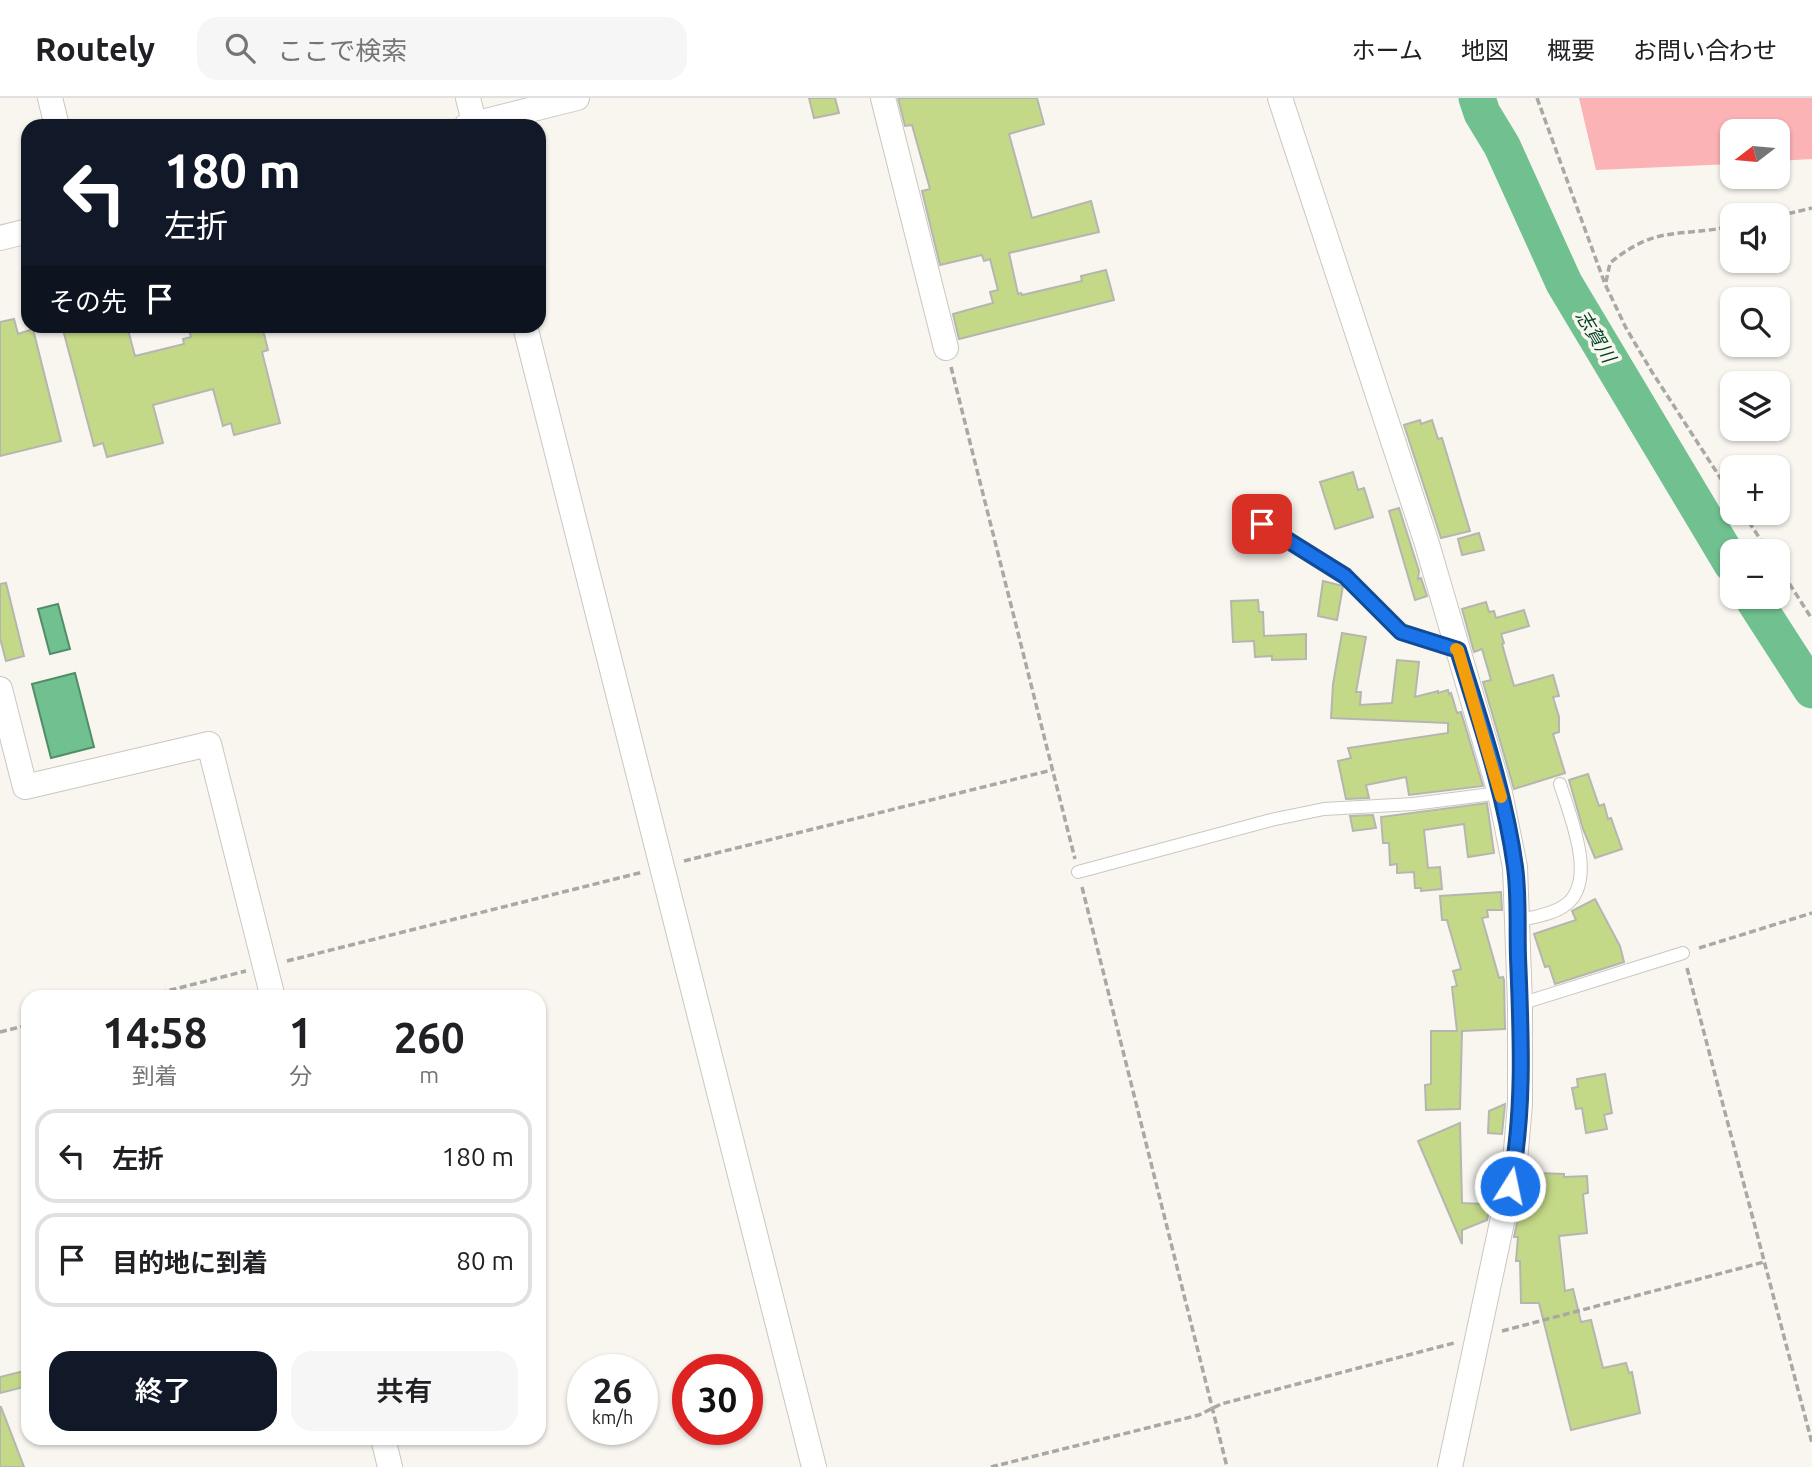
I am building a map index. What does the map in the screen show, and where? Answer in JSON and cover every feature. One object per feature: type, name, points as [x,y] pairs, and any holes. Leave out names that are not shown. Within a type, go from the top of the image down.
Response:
[{"type":"street","points":[[50,98],[55,119]]},
{"type":"street","points":[[468,98],[471,119]]},
{"type":"street","points":[[496,119],[578,98]]},
{"type":"street","points":[[883,98],[946,348]]},
{"type":"street","points":[[1280,98],[1427,544],[1500,793],[1515,867],[1520,1004],[1520,1104],[1515,1161],[1450,1467]]},
{"type":"street","points":[[0,239],[21,233]]},
{"type":"street","points":[[527,333],[814,1467]]},
{"type":"street","points":[[0,689],[24,787],[209,744],[271,990]]},
{"type":"street","points":[[385,1445],[390,1467]]},
{"type":"lane","points":[[1239,512],[1345,576],[1401,632],[1458,650]]},
{"type":"lane","points":[[1517,921],[1556,911],[1567,905],[1576,893],[1581,877],[1578,845],[1560,784]]},
{"type":"lane","points":[[1078,872],[1271,820],[1324,809],[1413,804],[1500,793]]},
{"type":"lane","points":[[1520,1004],[1683,953]]},
{"type":"path","points":[[1537,98],[1605,284],[1626,328],[1720,477]]},
{"type":"path","points":[[1790,213],[1812,208]]},
{"type":"path","points":[[1605,284],[1611,263],[1643,240],[1660,235],[1720,228]]},
{"type":"path","points":[[946,348],[1227,1467]]},
{"type":"path","points":[[1790,585],[1812,619]]},
{"type":"path","points":[[170,990],[1052,770]]},
{"type":"path","points":[[1812,913],[1683,953],[1812,1443]]},
{"type":"path","points":[[0,1032],[21,1027]]},
{"type":"path","points":[[991,1467],[1199,1415],[1220,1404],[1764,1262]]},
{"type":"shaded area","points":[[1579,98],[1812,98],[1812,159],[1790,160],[1790,119],[1720,119],[1720,165],[1596,170]]},
{"type":"shaded area","points":[[58,604],[70,649],[50,654],[38,609]]},
{"type":"shaded area","points":[[75,673],[94,747],[51,758],[32,684]]},
{"type":"building","points":[[809,98],[835,98],[839,113],[814,118]]},
{"type":"building","points":[[898,98],[1037,98],[1044,124],[1009,134],[1032,218],[1091,201],[1099,232],[1009,253],[1018,294],[1082,281],[1081,276],[1106,270],[1114,300],[959,339],[953,314],[993,303],[990,292],[998,290],[990,259],[984,261],[982,255],[940,265],[922,191],[930,189],[912,125],[905,126]]},
{"type":"building","points":[[14,319],[18,334],[34,333],[61,441],[0,456],[0,322]]},
{"type":"building","points":[[64,333],[129,333],[135,356],[184,344],[183,339],[191,337],[190,333],[264,333],[268,350],[262,352],[280,423],[234,435],[231,423],[223,426],[213,389],[153,405],[163,443],[107,457],[103,443],[94,446]]},
{"type":"building","points":[[1420,420],[1421,424],[1432,420],[1438,439],[1442,438],[1470,531],[1441,538],[1404,425]]},
{"type":"building","points":[[1353,472],[1358,490],[1364,488],[1373,517],[1335,529],[1320,482]]},
{"type":"building","points":[[1399,508],[1419,571],[1418,579],[1421,578],[1427,596],[1415,600],[1389,511]]},
{"type":"building","points":[[1479,533],[1484,550],[1462,555],[1458,539]]},
{"type":"building","points":[[1323,581],[1343,586],[1337,620],[1318,616]]},
{"type":"building","points":[[6,583],[24,656],[6,661],[0,638],[0,584]]},
{"type":"building","points":[[1258,600],[1259,612],[1263,612],[1264,636],[1306,634],[1306,659],[1272,660],[1272,656],[1255,657],[1254,641],[1233,642],[1231,601]]},
{"type":"building","points":[[1486,602],[1489,612],[1494,611],[1496,618],[1524,610],[1529,626],[1501,634],[1514,686],[1553,675],[1559,696],[1553,697],[1559,717],[1559,732],[1553,734],[1565,773],[1514,789],[1483,682],[1491,680],[1482,649],[1474,652],[1462,609]]},
{"type":"building","points":[[1342,633],[1366,637],[1356,692],[1361,692],[1360,705],[1392,703],[1397,660],[1419,662],[1415,697],[1438,691],[1448,690],[1449,694],[1451,693],[1457,713],[1461,712],[1483,786],[1409,795],[1406,777],[1366,785],[1369,798],[1346,799],[1338,761],[1351,758],[1348,748],[1448,733],[1448,723],[1331,718],[1333,684]]},
{"type":"building","points":[[1588,774],[1599,806],[1604,804],[1622,849],[1595,858],[1583,829],[1569,780]]},
{"type":"building","points":[[1487,803],[1494,853],[1468,857],[1464,824],[1424,830],[1428,868],[1440,867],[1442,889],[1421,891],[1421,888],[1415,888],[1414,872],[1397,873],[1397,864],[1390,865],[1389,843],[1383,843],[1381,817]]},
{"type":"building","points":[[1373,815],[1376,828],[1353,831],[1350,816]]},
{"type":"building","points":[[1501,892],[1502,910],[1487,910],[1488,917],[1482,918],[1499,978],[1503,977],[1504,980],[1505,1029],[1462,1031],[1460,1109],[1426,1110],[1425,1085],[1431,1084],[1431,1031],[1457,1031],[1452,987],[1457,986],[1453,971],[1461,969],[1447,920],[1442,920],[1440,896]]},
{"type":"building","points":[[1595,899],[1620,946],[1624,962],[1555,984],[1549,966],[1545,967],[1534,934],[1576,920],[1572,911]]},
{"type":"building","points":[[1605,1074],[1612,1113],[1604,1115],[1607,1129],[1586,1133],[1582,1108],[1576,1109],[1572,1088],[1578,1087],[1577,1079]]},
{"type":"building","points":[[1505,1104],[1502,1134],[1488,1133],[1489,1111]]},
{"type":"building","points":[[1460,1123],[1462,1203],[1483,1204],[1485,1172],[1494,1190],[1487,1220],[1462,1230],[1462,1244],[1418,1141]]},
{"type":"building","points":[[1536,1173],[1564,1174],[1564,1177],[1587,1176],[1588,1193],[1583,1194],[1587,1233],[1559,1236],[1565,1291],[1573,1289],[1581,1322],[1591,1320],[1603,1368],[1626,1363],[1629,1373],[1632,1372],[1640,1413],[1571,1430],[1539,1303],[1521,1303],[1520,1261],[1516,1261],[1518,1237],[1514,1237],[1521,1205],[1539,1206]]},
{"type":"building","points":[[21,1372],[21,1388],[0,1393],[0,1377]]},
{"type":"building","points":[[1,1407],[24,1467],[0,1467]]},
{"type":"waterway","name":"志賀川","points":[[1477,98],[1482,113],[1502,146],[1564,283],[1720,544]]},
{"type":"waterway","name":"志賀川","points":[[1760,609],[1812,690]]},
{"type":"slow traffic","points":[[1456,649],[1501,797]]},
{"type":"route","points":[[1262,524],[1345,576],[1401,632],[1458,650],[1489,751],[1515,867],[1520,1004],[1520,1104],[1510,1186]]}]
